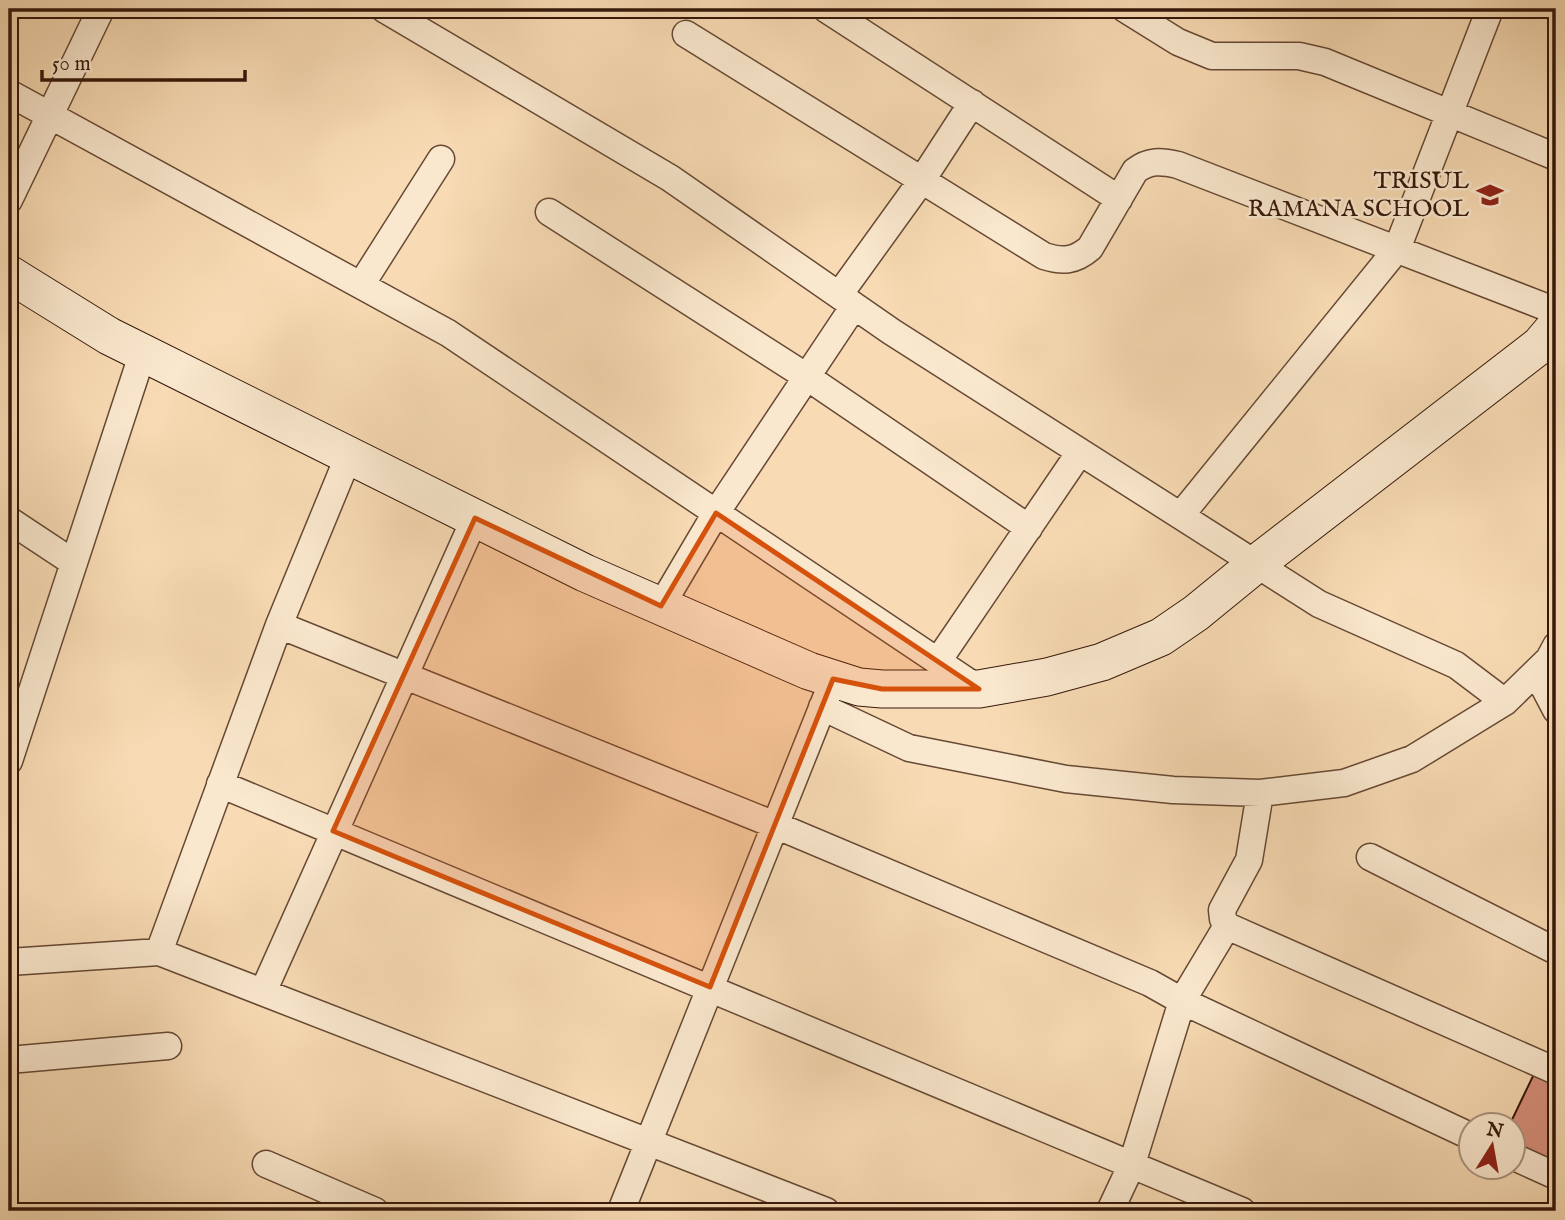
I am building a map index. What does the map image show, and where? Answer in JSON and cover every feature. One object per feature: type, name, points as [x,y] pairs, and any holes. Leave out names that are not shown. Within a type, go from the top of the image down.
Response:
[{"type":"street","points":[[9,200],[100,9]]},
{"type":"street","points":[[384,9],[670,178],[846,301],[1319,604],[1456,665],[1505,702]]},
{"type":"street","points":[[826,9],[1119,199]]},
{"type":"street","points":[[1125,9],[1178,42],[1212,56],[1298,56],[1325,62],[1556,157]]},
{"type":"street","points":[[1181,515],[1396,249],[1490,9]]},
{"type":"street","points":[[686,34],[1044,256],[1070,260],[1090,248],[1135,171],[1144,164],[1156,161],[1178,165],[1556,311]]},
{"type":"street","points":[[9,93],[448,333],[979,689]]},
{"type":"street","points":[[661,606],[716,513],[807,377],[846,301],[972,103]]},
{"type":"street","points":[[361,285],[441,159]]},
{"type":"street","points":[[549,212],[807,377],[1029,528]]},
{"type":"street","points":[[9,274],[109,337],[585,573],[808,671],[827,693],[909,748],[1053,776],[1172,790],[1260,793],[1344,783],[1412,759],[1505,702],[1549,659],[1556,646]]},
{"type":"street","points":[[827,693],[859,687],[979,689],[1047,677],[1102,662],[1161,637],[1196,613],[1540,345],[1556,326]]},
{"type":"street","points":[[9,761],[143,352]]},
{"type":"street","points":[[938,661],[1080,452]]},
{"type":"street","points":[[159,952],[279,625],[349,455]]},
{"type":"street","points":[[262,992],[475,518]]},
{"type":"street","points":[[9,520],[74,563]]},
{"type":"street","points":[[279,625],[775,825],[1150,983],[1182,1001],[1456,1129]]},
{"type":"street","points":[[1535,672],[1556,710]]},
{"type":"street","points":[[621,1211],[827,693]]},
{"type":"street","points":[[220,784],[1242,1211]]},
{"type":"street","points":[[1110,1211],[1132,1164],[1182,1001],[1227,926],[1222,910],[1249,860],[1260,793]]},
{"type":"street","points":[[1370,856],[1556,951]]},
{"type":"street","points":[[1227,926],[1556,1071]]},
{"type":"street","points":[[9,962],[159,952],[826,1211]]},
{"type":"street","points":[[9,1060],[168,1046]]},
{"type":"street","points":[[1526,1162],[1556,1176]]},
{"type":"street","points":[[265,1164],[375,1211]]},
{"type":"highlighted area","points":[[716,513],[979,689],[882,689],[833,679],[710,987],[333,831],[475,518],[661,606]]},
{"type":"building","points":[[1534,1074],[1556,1085],[1556,1158],[1553,1164],[1526,1151],[1526,1112],[1516,1112]]},
{"type":"place","name":"TRISUL RAMANA SCHOOL","points":[[1490,195]]}]
